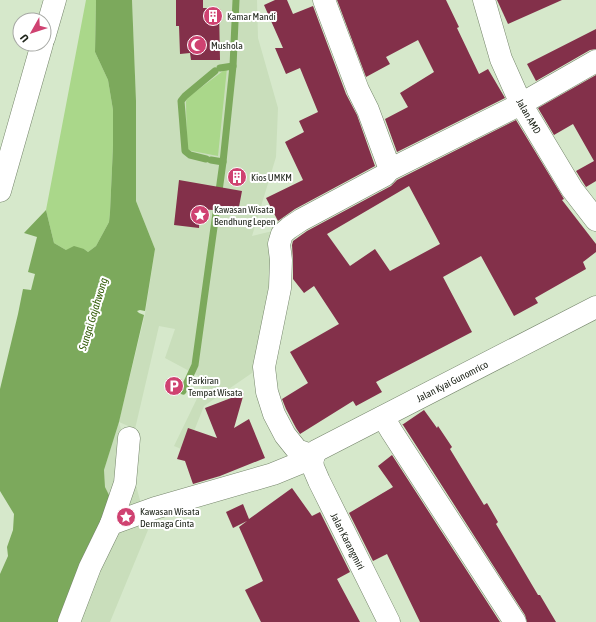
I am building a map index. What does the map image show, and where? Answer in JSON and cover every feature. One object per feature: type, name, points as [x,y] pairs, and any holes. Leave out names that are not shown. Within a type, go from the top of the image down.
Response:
[{"type":"street","points":[[52,12],[55,0]]},
{"type":"street","points":[[324,0],[358,90],[368,110],[383,149],[389,170]]},
{"type":"street","name":"Jalan AMD","points":[[484,0],[501,59],[521,104],[572,189],[596,220]]},
{"type":"street","points":[[0,191],[40,52]]},
{"type":"street","points":[[313,457],[297,450],[284,435],[274,414],[267,392],[264,367],[280,288],[281,260],[279,244],[282,234],[301,220],[386,175],[389,170],[521,104],[596,61]]},
{"type":"street","name":"Jalan Kyai Gunomrico","points":[[111,524],[155,508],[273,474],[313,457],[316,451],[596,307]]},
{"type":"street","points":[[383,417],[515,622]]},
{"type":"street","points":[[69,622],[90,567],[111,524],[125,483],[129,438]]},
{"type":"street","name":"Jalan Karangmiri","points":[[313,457],[313,467],[319,482],[389,622]]},
{"type":"shaded area","points":[[86,0],[96,0],[95,52],[108,80],[113,110],[113,146],[109,222],[96,246],[88,252],[84,249],[66,250],[54,243],[46,210]]},
{"type":"shaded area","name":"Kawasan Wisata Bendhung Lepen","points":[[132,0],[257,0],[258,38],[278,108],[276,157],[252,236],[281,229],[262,366],[204,406],[186,451],[174,446],[206,380],[165,358],[175,329],[159,326],[135,429],[119,422],[148,530],[110,622],[67,622],[113,503],[105,487],[104,470],[119,421],[145,314],[155,249],[136,201],[136,101]]},
{"type":"shaded area","points":[[227,68],[218,156],[187,150],[187,98]]},
{"type":"water","name":"Sungai Gajahwong","points":[[96,0],[132,0],[136,101],[136,201],[155,249],[145,311],[137,311],[144,315],[119,422],[104,470],[105,487],[113,503],[67,622],[0,622],[0,574],[8,556],[7,547],[13,530],[14,514],[0,491],[0,389],[23,289],[31,290],[35,274],[28,272],[37,237],[24,233],[46,210],[54,243],[66,250],[74,246],[88,252],[96,246],[109,222],[113,146],[113,110],[108,80],[95,52]]},
{"type":"building","points":[[176,0],[203,0],[203,8],[219,8],[220,60],[191,60],[190,53],[180,54],[179,26],[176,26]]},
{"type":"building","points":[[275,0],[287,0],[293,14],[313,6],[346,94],[357,115],[375,166],[295,209],[278,221],[266,198],[303,180],[285,142],[304,132],[299,121],[318,112],[300,68],[286,74],[275,48],[283,48],[264,5]]},
{"type":"building","points":[[337,0],[446,0],[459,27],[457,28],[479,74],[488,69],[505,98],[397,152],[385,119],[408,107],[400,93],[434,72],[418,40],[386,57],[390,64],[366,77]]},
{"type":"building","points":[[497,0],[562,0],[508,24]]},
{"type":"building","points":[[596,29],[596,49],[590,50],[536,81],[527,64]]},
{"type":"building","points":[[596,75],[596,181],[586,187],[576,171],[594,161],[573,124],[554,135],[538,108]]},
{"type":"building","points":[[516,120],[564,199],[562,200],[596,244],[596,252],[583,262],[586,269],[535,298],[538,303],[514,316],[481,256],[443,277],[472,332],[376,382],[382,392],[356,406],[353,401],[300,434],[282,399],[308,383],[290,352],[339,324],[314,286],[304,293],[293,279],[293,241],[307,231],[391,186],[397,180]],"holes":[[[409,186],[440,244],[390,271],[375,249],[350,266],[327,234]]]},
{"type":"building","points":[[179,180],[242,191],[238,212],[200,209],[199,228],[174,225]]},
{"type":"building","points":[[244,393],[234,428],[249,419],[265,458],[220,476],[193,484],[185,461],[177,459],[188,428],[217,438],[205,408]]},
{"type":"building","points":[[424,410],[437,428],[438,426],[452,447],[450,449],[484,505],[487,503],[498,522],[496,524],[538,595],[540,595],[556,622],[527,622],[525,615],[402,425]]},
{"type":"building","points":[[392,455],[500,622],[420,622],[387,554],[373,561],[349,513],[393,487],[378,466]]},
{"type":"building","points":[[292,488],[312,516],[320,512],[350,572],[337,579],[360,622],[261,622],[245,590],[263,581],[239,527],[247,521],[233,528],[226,512],[243,504],[249,519]]},
{"type":"waterway","points":[[183,391],[195,365],[223,162],[233,66],[236,0]]},
{"type":"waterway","points":[[220,68],[233,66]]},
{"type":"waterway","points":[[206,159],[190,155],[185,151],[181,101],[215,71]]},
{"type":"waterway","points":[[211,160],[223,162]]},
{"type":"place","name":"Kamar Mandi","points":[[213,16]]},
{"type":"place","name":"Mushola","points":[[197,45]]},
{"type":"place","name":"Kios UMKM","points":[[237,177]]},
{"type":"place","name":"Kawasan Wisata Bendhung Lepen","points":[[200,215]]},
{"type":"place","name":"Parkiran Tempat Wisata","points":[[174,386]]},
{"type":"place","name":"Kawasan Wisata Dermaga Cinta","points":[[126,517]]}]
